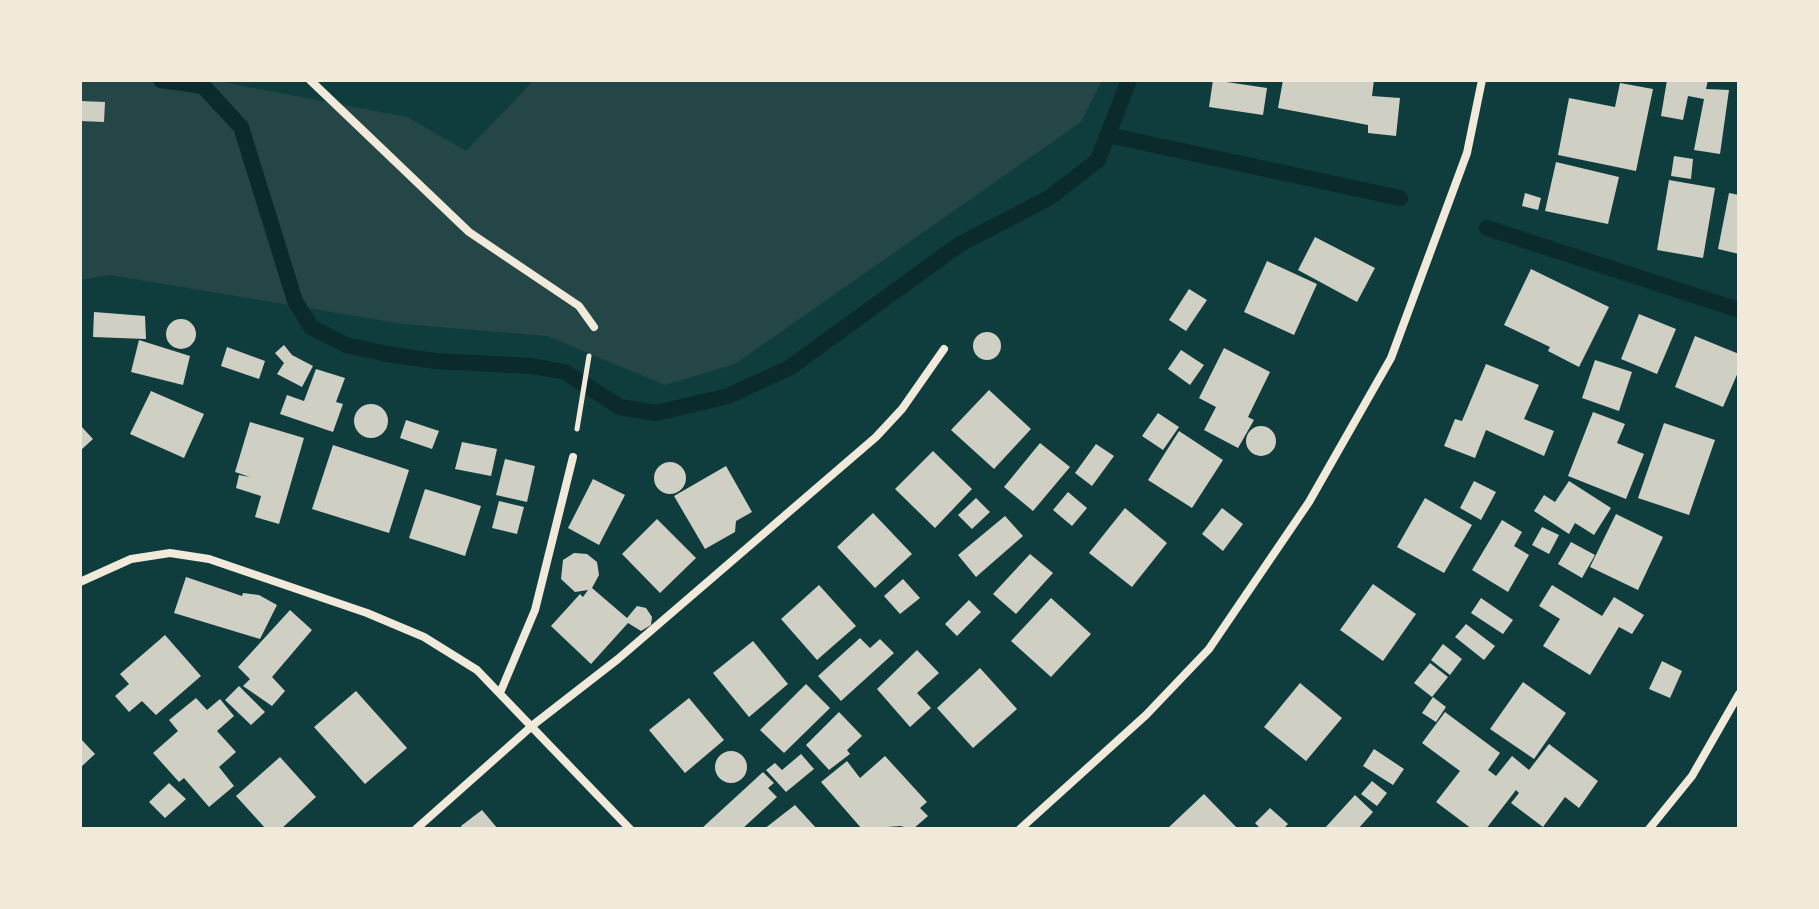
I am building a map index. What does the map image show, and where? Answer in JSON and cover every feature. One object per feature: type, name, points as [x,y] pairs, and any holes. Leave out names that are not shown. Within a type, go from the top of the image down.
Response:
[{"type":"street","points":[[310,80],[469,232],[579,306],[594,327]]},
{"type":"street","points":[[1020,829],[1146,715],[1209,649],[1309,502],[1391,358],[1467,153],[1482,80]]},
{"type":"street","points":[[416,829],[533,725],[618,659],[876,437],[902,409],[944,349]]},
{"type":"street","points":[[500,693],[535,610],[573,457]]},
{"type":"street","points":[[80,582],[131,559],[170,553],[209,559],[367,613],[424,637],[477,670],[630,829]]},
{"type":"street","points":[[1649,829],[1692,776],[1739,694]]},
{"type":"path","points":[[573,457],[594,327]]},
{"type":"shaded area","points":[[80,80],[211,80],[407,117],[466,151],[534,80],[1102,80],[1081,122],[735,364],[665,385],[547,336],[403,324],[110,275],[80,280]]},
{"type":"building","points":[[1213,80],[1267,88],[1263,115],[1209,107]]},
{"type":"building","points":[[1283,80],[1374,80],[1372,96],[1400,98],[1396,136],[1368,133],[1368,125],[1278,108]]},
{"type":"building","points":[[1667,80],[1708,80],[1706,89],[1729,90],[1720,154],[1694,150],[1704,99],[1688,96],[1683,120],[1661,116]]},
{"type":"building","points":[[1620,83],[1653,89],[1636,171],[1558,155],[1569,98],[1615,107]]},
{"type":"building","points":[[80,101],[105,102],[104,122],[80,121]]},
{"type":"building","points":[[1674,156],[1693,159],[1691,179],[1671,176]]},
{"type":"building","points":[[1556,162],[1619,177],[1608,224],[1545,211]]},
{"type":"building","points":[[1669,180],[1715,188],[1703,258],[1657,250]]},
{"type":"building","points":[[1525,193],[1541,198],[1538,210],[1522,206]]},
{"type":"building","points":[[1729,193],[1739,195],[1739,254],[1718,249]]},
{"type":"building","points":[[1315,237],[1375,268],[1357,302],[1298,270]]},
{"type":"building","points":[[1267,261],[1317,284],[1294,335],[1244,312]]},
{"type":"building","points":[[1531,269],[1609,307],[1579,367],[1548,351],[1550,347],[1504,325]]},
{"type":"building","points":[[1189,289],[1207,300],[1186,331],[1169,320]]},
{"type":"building","points":[[94,312],[145,316],[146,339],[93,337]]},
{"type":"building","points":[[1639,314],[1676,329],[1657,374],[1621,359]]},
{"type":"building","points":[[181,319],[192,323],[196,334],[192,345],[181,349],[170,345],[166,334],[170,323]]},
{"type":"building","points":[[987,332],[997,336],[1001,346],[997,356],[987,360],[977,356],[973,346],[977,336]]},
{"type":"building","points":[[1695,336],[1739,354],[1739,370],[1723,407],[1675,387]]},
{"type":"building","points":[[139,340],[190,356],[183,385],[131,372]]},
{"type":"building","points":[[284,345],[292,355],[313,366],[302,387],[277,374],[284,363],[275,353]]},
{"type":"building","points":[[227,347],[265,361],[259,379],[221,366]]},
{"type":"building","points":[[1224,348],[1270,372],[1248,417],[1254,420],[1238,448],[1204,430],[1216,407],[1199,398]]},
{"type":"building","points":[[1181,350],[1204,365],[1190,385],[1168,369]]},
{"type":"building","points":[[1595,360],[1632,372],[1619,411],[1582,398]]},
{"type":"building","points":[[1486,364],[1539,385],[1524,419],[1554,431],[1544,456],[1486,430],[1475,458],[1444,446],[1455,419],[1462,421]]},
{"type":"building","points":[[316,369],[345,378],[336,402],[343,404],[333,432],[280,414],[287,395],[304,401]]},
{"type":"building","points":[[989,390],[1031,429],[994,469],[951,430]]},
{"type":"building","points":[[151,391],[204,414],[184,458],[130,434]]},
{"type":"building","points":[[371,404],[383,409],[388,421],[383,433],[371,438],[359,433],[354,421],[359,409]]},
{"type":"building","points":[[1593,412],[1625,424],[1617,443],[1644,454],[1626,499],[1568,476]]},
{"type":"building","points":[[1158,413],[1179,427],[1163,450],[1142,436]]},
{"type":"building","points":[[406,420],[439,431],[432,449],[400,438]]},
{"type":"building","points":[[250,422],[304,438],[279,524],[255,517],[261,496],[236,488],[239,475],[250,477],[235,472]]},
{"type":"building","points":[[1664,423],[1715,440],[1689,515],[1638,498]]},
{"type":"building","points":[[80,425],[93,439],[80,451]]},
{"type":"building","points":[[1261,426],[1272,430],[1276,441],[1272,452],[1261,456],[1250,452],[1246,441],[1250,430]]},
{"type":"building","points":[[1179,431],[1223,460],[1192,508],[1148,480]]},
{"type":"building","points":[[462,442],[497,449],[491,476],[455,469]]},
{"type":"building","points":[[1040,443],[1070,467],[1033,511],[1004,487]]},
{"type":"building","points":[[1096,444],[1114,456],[1092,486],[1075,473]]},
{"type":"building","points":[[333,445],[409,470],[389,533],[312,509]]},
{"type":"building","points":[[933,451],[972,489],[935,528],[895,489]]},
{"type":"building","points":[[505,459],[535,466],[527,502],[496,495]]},
{"type":"building","points":[[670,462],[682,466],[686,478],[682,490],[670,494],[658,490],[654,478],[658,466]]},
{"type":"building","points":[[726,466],[752,512],[736,521],[735,532],[705,549],[674,496]]},
{"type":"building","points":[[593,479],[625,495],[599,545],[568,528]]},
{"type":"building","points":[[1474,481],[1496,492],[1481,520],[1460,508]]},
{"type":"building","points":[[1569,481],[1611,508],[1594,535],[1575,523],[1569,534],[1534,511],[1544,495],[1555,502]]},
{"type":"building","points":[[425,489],[481,506],[465,556],[409,538]]},
{"type":"building","points":[[1068,492],[1087,508],[1072,526],[1053,510]]},
{"type":"building","points":[[976,498],[990,512],[972,529],[958,515]]},
{"type":"building","points":[[1425,498],[1472,525],[1444,573],[1397,547]]},
{"type":"building","points":[[499,501],[524,507],[517,534],[492,528]]},
{"type":"building","points":[[1125,508],[1167,543],[1132,587],[1089,553]]},
{"type":"building","points":[[1222,508],[1243,524],[1223,551],[1202,534]]},
{"type":"building","points":[[873,513],[912,554],[875,588],[837,547]]},
{"type":"building","points":[[1616,514],[1663,537],[1638,590],[1590,567]]},
{"type":"building","points":[[1005,516],[1023,536],[976,577],[958,555]]},
{"type":"building","points":[[657,519],[696,558],[660,593],[622,554]]},
{"type":"building","points":[[1502,520],[1522,532],[1514,546],[1529,555],[1508,592],[1472,570]]},
{"type":"building","points":[[1542,527],[1559,535],[1549,554],[1532,545]]},
{"type":"building","points":[[1571,542],[1595,555],[1582,578],[1558,564]]},
{"type":"building","points":[[574,553],[587,554],[597,562],[599,575],[592,588],[627,618],[637,606],[646,608],[652,617],[651,625],[641,631],[628,623],[591,664],[551,626],[580,594],[583,597],[588,590],[575,592],[561,579],[563,560]]},
{"type":"building","points":[[1030,554],[1053,573],[1016,614],[993,594]]},
{"type":"building","points":[[186,577],[242,596],[243,593],[259,595],[277,605],[260,639],[174,613]]},
{"type":"building","points":[[903,579],[920,598],[900,614],[884,596]]},
{"type":"building","points":[[1373,584],[1416,614],[1383,661],[1340,630]]},
{"type":"building","points":[[819,585],[856,626],[817,660],[781,619]]},
{"type":"building","points":[[1552,585],[1602,616],[1614,597],[1644,615],[1632,634],[1619,627],[1590,675],[1543,646],[1560,619],[1539,606]]},
{"type":"building","points":[[1051,598],[1091,634],[1051,677],[1011,641]]},
{"type":"building","points":[[1481,598],[1513,620],[1503,634],[1471,613]]},
{"type":"building","points":[[969,600],[981,612],[957,636],[945,624]]},
{"type":"building","points":[[290,610],[312,630],[272,677],[285,691],[272,706],[243,686],[250,679],[238,667]]},
{"type":"building","points":[[1466,624],[1495,646],[1484,660],[1455,637]]},
{"type":"building","points":[[165,635],[201,676],[156,715],[142,701],[129,712],[115,696],[129,684],[120,674]]},
{"type":"building","points":[[860,638],[870,648],[880,639],[894,653],[841,701],[818,676]]},
{"type":"building","points":[[753,641],[788,684],[749,717],[713,673]]},
{"type":"building","points":[[1443,644],[1462,659],[1450,675],[1431,660]]},
{"type":"building","points":[[917,650],[939,673],[917,693],[931,708],[910,727],[877,689]]},
{"type":"building","points":[[1662,661],[1682,671],[1670,698],[1649,689]]},
{"type":"building","points":[[1430,663],[1448,677],[1432,697],[1414,683]]},
{"type":"building","points":[[980,668],[1017,709],[973,748],[937,708]]},
{"type":"building","points":[[1523,682],[1566,713],[1534,759],[1490,729]]},
{"type":"building","points":[[1300,683],[1342,718],[1306,761],[1264,727]]},
{"type":"building","points":[[806,684],[830,708],[784,753],[760,730]]},
{"type":"building","points":[[239,686],[265,712],[251,725],[225,700]]},
{"type":"building","points":[[356,691],[407,748],[365,784],[314,727]]},
{"type":"building","points":[[1433,697],[1446,707],[1436,722],[1422,713]]},
{"type":"building","points":[[196,698],[207,710],[220,699],[234,716],[217,731],[236,752],[219,767],[234,786],[209,807],[184,778],[179,782],[153,753],[178,731],[169,720]]},
{"type":"building","points":[[689,698],[724,740],[685,773],[649,730]]},
{"type":"building","points":[[839,712],[862,736],[847,750],[850,754],[829,770],[806,745]]},
{"type":"building","points":[[1445,712],[1500,753],[1488,770],[1496,776],[1512,756],[1529,770],[1549,744],[1598,781],[1579,808],[1565,797],[1543,827],[1511,803],[1519,793],[1516,790],[1486,829],[1472,829],[1436,802],[1460,771],[1422,743]]},
{"type":"building","points":[[80,738],[95,754],[80,768]]},
{"type":"building","points":[[1374,749],[1404,769],[1393,785],[1363,766]]},
{"type":"building","points":[[731,751],[742,756],[747,767],[742,778],[731,783],[720,778],[715,767],[720,756]]},
{"type":"building","points":[[801,754],[814,769],[786,792],[766,770],[775,763],[782,770]]},
{"type":"building","points":[[885,756],[927,802],[920,808],[928,816],[913,829],[900,826],[862,829],[821,782],[847,761],[860,778]]},
{"type":"building","points":[[280,757],[316,797],[281,829],[266,829],[236,796]]},
{"type":"building","points":[[763,772],[774,783],[768,788],[777,797],[742,829],[701,829]]},
{"type":"building","points":[[1372,781],[1387,793],[1377,806],[1361,794]]},
{"type":"building","points":[[169,783],[186,799],[165,818],[149,802]]},
{"type":"building","points":[[1204,794],[1238,829],[1167,829]]},
{"type":"building","points":[[1355,795],[1373,812],[1358,829],[1324,829]]},
{"type":"building","points":[[795,805],[817,829],[764,829]]},
{"type":"building","points":[[1270,808],[1288,824],[1283,829],[1261,829],[1255,823]]},
{"type":"building","points":[[482,810],[498,829],[463,829],[461,826]]},
{"type":"waterway","points":[[161,80],[203,86],[241,127],[295,301],[311,327],[346,345],[387,354],[435,361],[532,366],[565,372],[620,407],[656,413],[728,396],[789,368],[960,244],[1049,198],[1098,160],[1129,80]]},
{"type":"waterway","points":[[1108,135],[1400,198]]},
{"type":"waterway","points":[[1487,228],[1739,310]]}]
